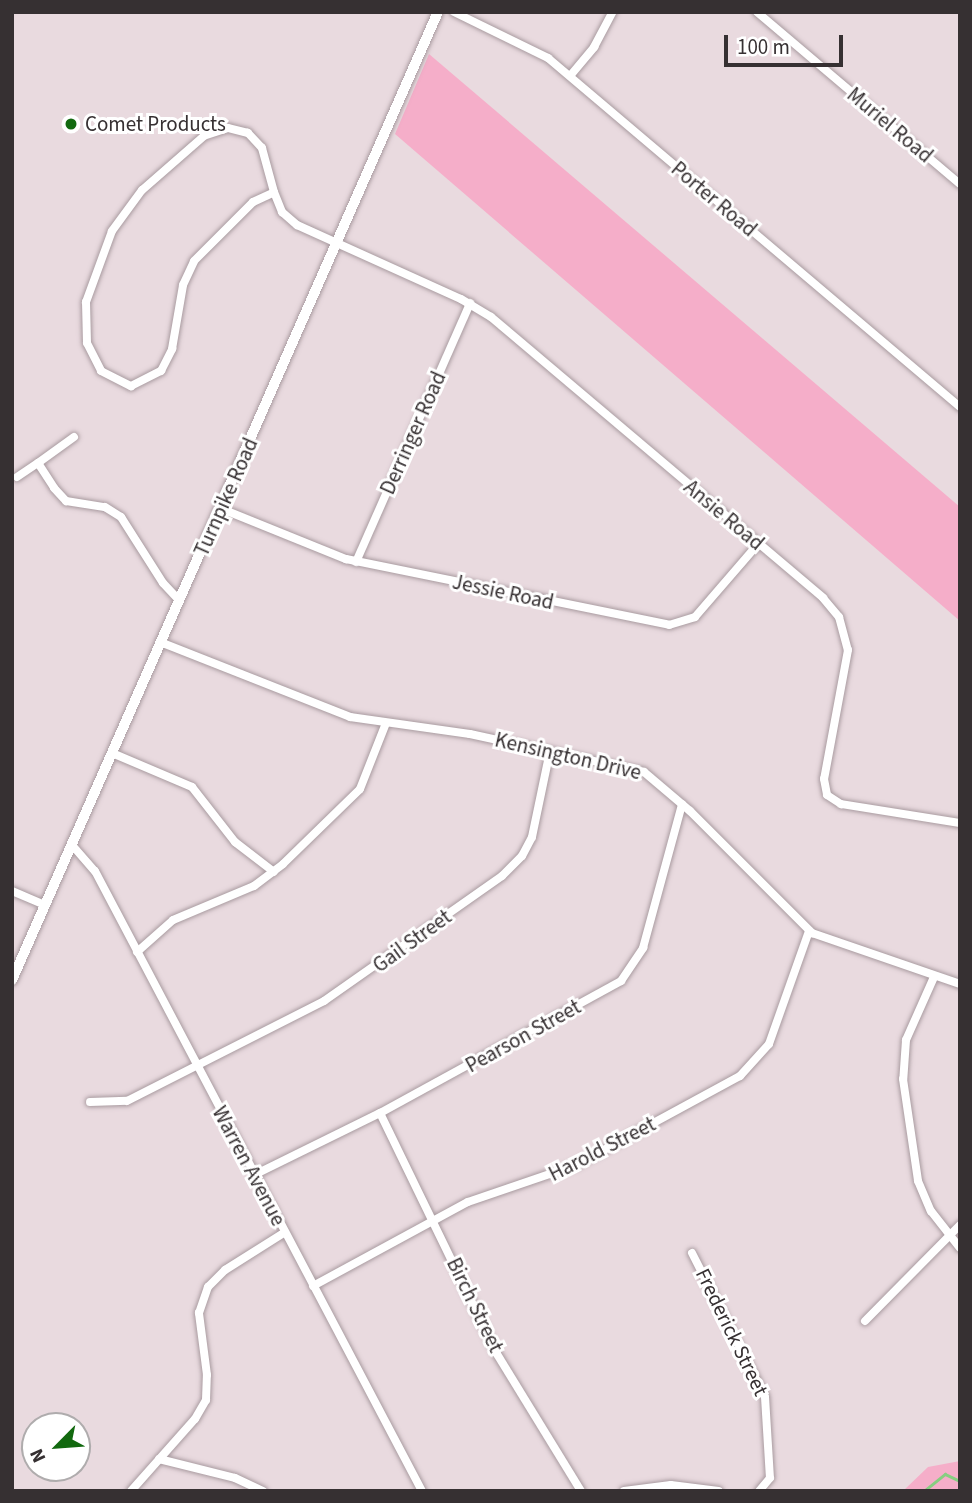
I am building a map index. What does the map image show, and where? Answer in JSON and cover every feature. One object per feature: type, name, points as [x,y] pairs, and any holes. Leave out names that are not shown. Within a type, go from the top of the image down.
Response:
[{"type":"main road","name":"Turnpike Road","points":[[12,980],[160,642],[339,245],[438,12]]},
{"type":"street","name":"Porter Road","points":[[454,12],[534,48],[570,76],[960,407]]},
{"type":"street","points":[[570,76],[594,47],[612,12]]},
{"type":"street","name":"Muriel Road","points":[[757,12],[960,184]]},
{"type":"street","name":"Ansie Road","points":[[274,192],[253,202],[194,261],[183,285],[172,349],[161,372],[131,386],[101,371],[87,344],[86,302],[112,231],[142,190],[204,136],[228,128],[248,133],[262,148],[274,192],[288,219],[339,245],[470,303],[829,604],[845,633],[848,658],[824,779],[827,795],[841,804],[960,823]]},
{"type":"street","name":"Derringer Road","points":[[356,562],[470,303]]},
{"type":"street","points":[[17,478],[74,437]]},
{"type":"street","points":[[38,463],[65,500],[107,508],[127,522],[163,583],[179,600]]},
{"type":"street","name":"Jessie Road","points":[[222,509],[356,562],[675,626],[695,617],[758,544]]},
{"type":"street","name":"Kensington Drive","points":[[160,642],[320,707],[386,723],[550,751],[638,770],[682,804],[809,931],[960,984]]},
{"type":"street","points":[[137,952],[180,916],[243,891],[274,872],[360,789],[386,723]]},
{"type":"street","name":"Gail Street","points":[[90,1102],[122,1103],[198,1068],[345,988],[508,871],[532,837],[550,751]]},
{"type":"street","points":[[112,753],[192,787],[235,842],[274,872]]},
{"type":"street","name":"Pearson Street","points":[[254,1175],[380,1114],[612,987],[629,973],[643,948],[682,804]]},
{"type":"street","name":"Warren Avenue","points":[[72,845],[92,867],[422,1491]]},
{"type":"street","points":[[12,891],[45,905]]},
{"type":"street","name":"Harold Street","points":[[313,1286],[486,1194],[565,1171],[740,1076],[769,1044],[809,931]]},
{"type":"street","points":[[934,977],[906,1040],[902,1079],[918,1181],[931,1211],[960,1248]]},
{"type":"street","name":"Birch Street","points":[[380,1114],[497,1353],[581,1491]]},
{"type":"street","points":[[865,1321],[960,1225]]},
{"type":"street","points":[[131,1491],[205,1400],[207,1375],[198,1326],[208,1287],[225,1270],[285,1233]]},
{"type":"street","name":"Frederick Street","points":[[692,1253],[765,1397],[770,1478],[759,1491]]},
{"type":"street","points":[[159,1459],[181,1468],[234,1478],[263,1491]]},
{"type":"street","points":[[624,1491],[671,1485],[719,1491]]},
{"type":"shaded area","points":[[429,54],[960,507],[960,621],[395,134]]},
{"type":"shaded area","points":[[960,1461],[960,1491],[903,1491],[928,1467]]},
{"type":"waterway","points":[[924,1491],[945,1474],[960,1481]]},
{"type":"place","name":"Comet Products","points":[[71,124]]}]
